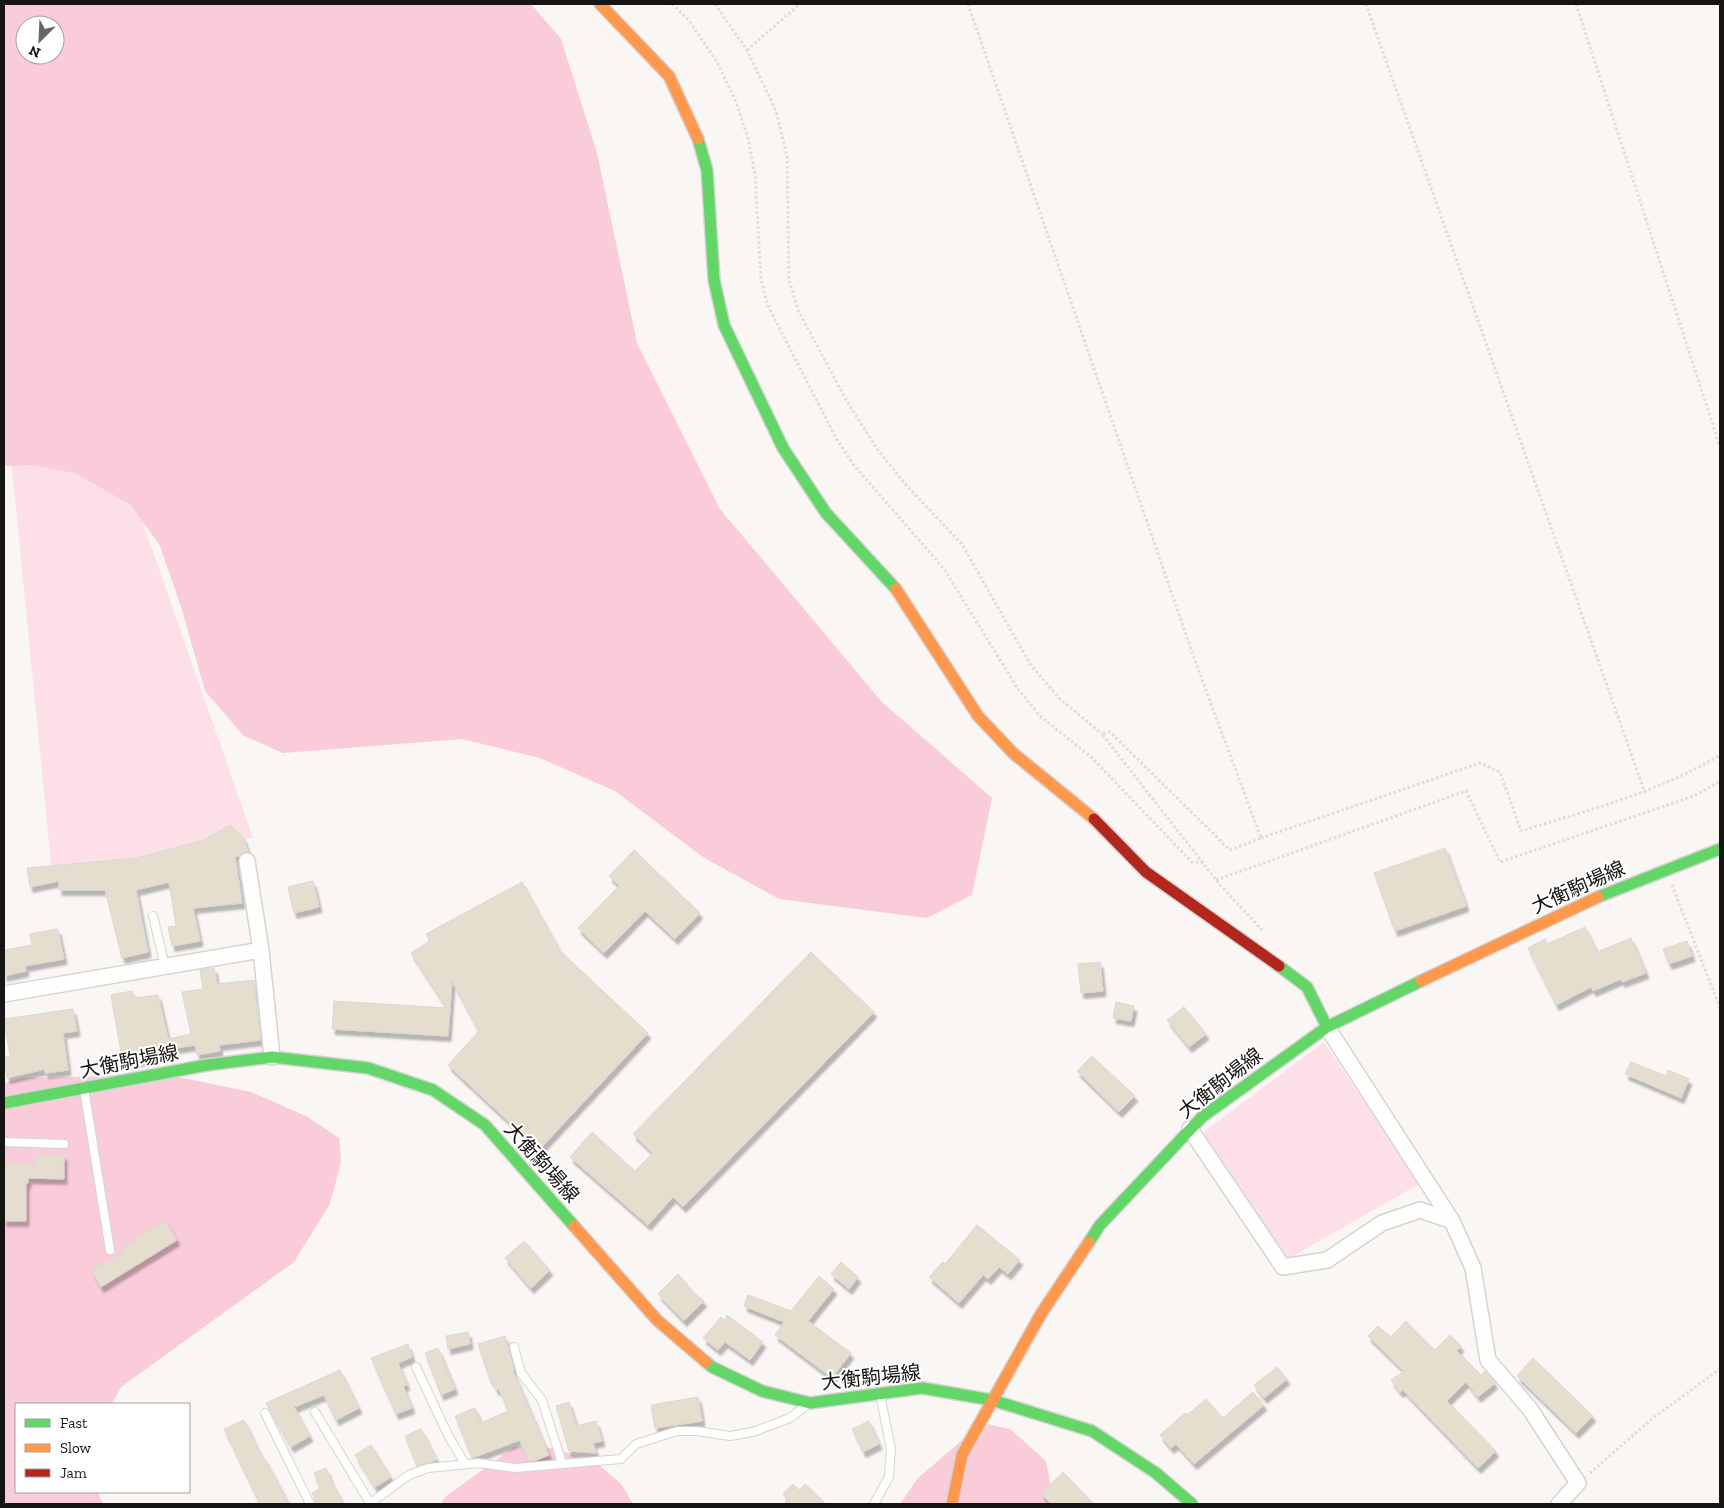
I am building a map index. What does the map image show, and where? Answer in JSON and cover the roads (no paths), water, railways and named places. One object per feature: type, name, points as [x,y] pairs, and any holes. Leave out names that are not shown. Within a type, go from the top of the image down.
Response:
[{"type":"main road","points":[[600,4],[669,76],[696,130],[707,170],[714,280],[724,325],[783,448],[826,513],[897,590],[978,716],[1012,753],[1089,814],[1146,872],[1230,930],[1307,987],[1327,1027]]},
{"type":"main road","name":"大衡駒場線","points":[[4,1103],[207,1065],[272,1057],[368,1068],[433,1090],[485,1125],[657,1320],[712,1367],[762,1391],[810,1403],[922,1388],[992,1400],[1040,1314],[1100,1225],[1202,1117],[1327,1027],[1582,903],[1720,849]]},
{"type":"main road","points":[[952,1504],[962,1455],[992,1400],[1092,1431],[1156,1473],[1192,1504]]},
{"type":"street","points":[[247,861],[261,950],[272,1057]]},
{"type":"street","points":[[4,994],[261,950]]},
{"type":"street","points":[[1327,1027],[1452,1221],[1474,1268],[1488,1360],[1530,1410],[1578,1483],[1559,1504]]},
{"type":"street","points":[[1190,1129],[1283,1267],[1328,1260],[1382,1223],[1420,1210],[1452,1221]]},
{"type":"lane","points":[[153,916],[165,966]]},
{"type":"lane","points":[[84,1088],[110,1250]]},
{"type":"lane","points":[[4,1142],[64,1144]]},
{"type":"lane","points":[[514,1347],[520,1373],[542,1400],[562,1463]]},
{"type":"lane","points":[[416,1367],[448,1435],[465,1464]]},
{"type":"lane","points":[[874,1504],[888,1477],[892,1449],[880,1394]]},
{"type":"lane","points":[[315,1412],[370,1504],[408,1475],[428,1468],[479,1463],[515,1468],[621,1459],[636,1444],[676,1431],[697,1431],[730,1436],[752,1432],[790,1418],[810,1403]]},
{"type":"lane","points":[[266,1413],[310,1504]]}]
